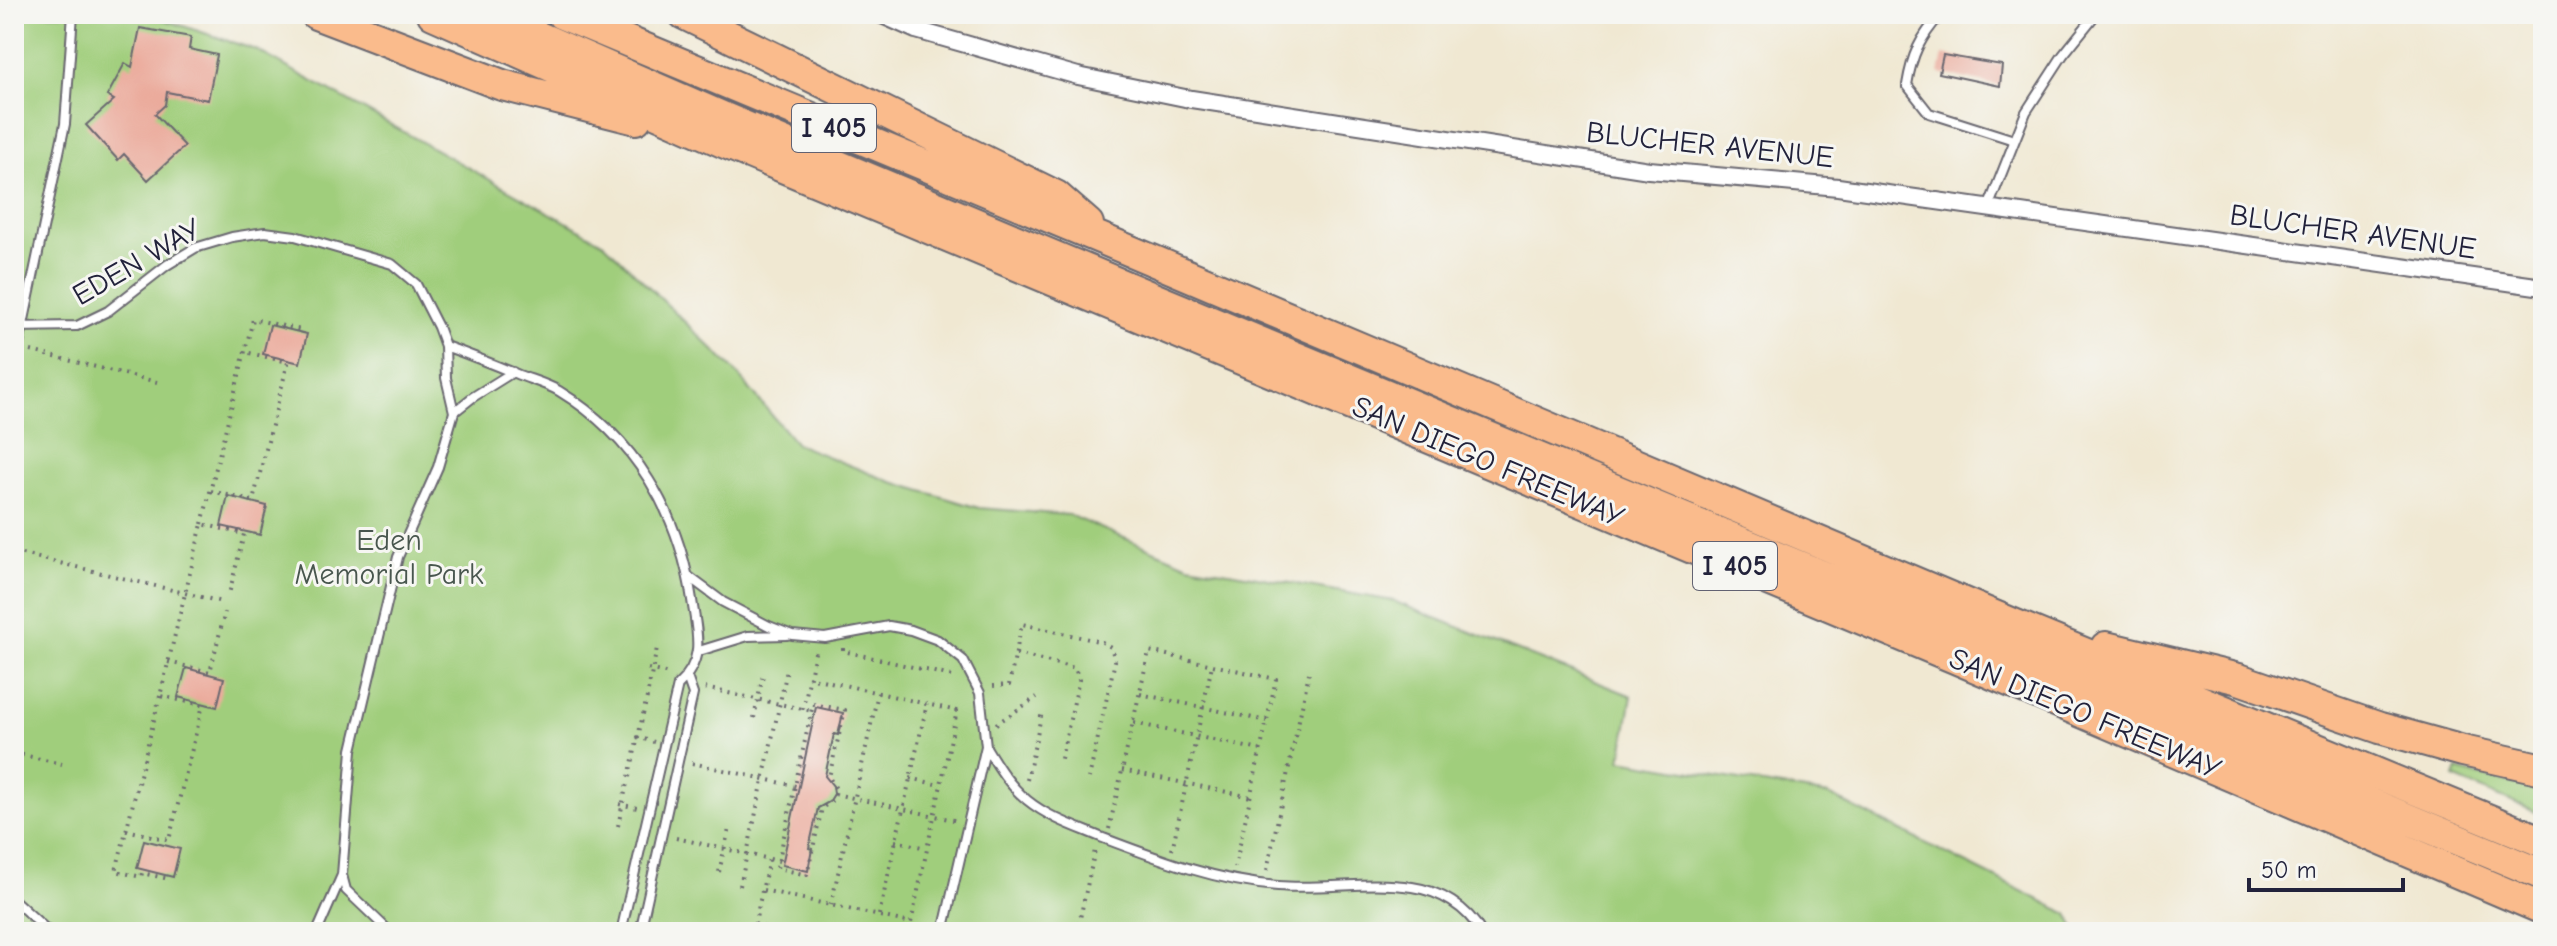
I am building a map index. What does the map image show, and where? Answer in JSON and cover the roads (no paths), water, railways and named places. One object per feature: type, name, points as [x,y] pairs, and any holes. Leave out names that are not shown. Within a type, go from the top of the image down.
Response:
[{"type":"highway","points":[[316,14],[502,85],[723,142]]},
{"type":"highway","name":"SAN DIEGO FREEWAY","points":[[433,14],[723,142],[1955,658],[2543,909]]},
{"type":"highway","points":[[486,14],[722,117],[1161,301],[2543,875]]},
{"type":"highway","name":"SAN DIEGO FREEWAY","points":[[562,14],[2011,623]]},
{"type":"highway","points":[[684,14],[1056,196],[1107,241]]},
{"type":"highway","points":[[2011,623],[2239,679],[2380,728],[2543,769]]},
{"type":"highway","points":[[2011,623],[2543,842]]},
{"type":"street","name":"BLUCHER AVENUE","points":[[880,14],[916,30],[1078,76],[1185,98],[1649,170],[1838,187],[2543,287]]},
{"type":"street","points":[[916,30],[924,14]]},
{"type":"lane","points":[[14,368],[18,327],[65,124],[73,14]]},
{"type":"lane","points":[[1941,14],[1924,33],[1911,60],[1907,85],[1929,113],[2014,140]]},
{"type":"lane","points":[[1988,208],[2026,112],[2063,55],[2096,14]]},
{"type":"lane","name":"EDEN WAY","points":[[18,327],[77,326],[108,311],[167,265],[195,248],[232,237],[265,232],[295,236],[392,264],[416,284],[445,346]]},
{"type":"lane","points":[[317,932],[342,875],[352,750],[398,557],[438,467],[454,412],[446,378],[445,346],[556,389],[602,420],[641,465],[670,520],[688,576],[699,651],[688,680],[693,694],[640,932]]},
{"type":"lane","points":[[454,412],[513,372]]},
{"type":"lane","points":[[688,576],[723,602],[792,635]]},
{"type":"lane","points":[[699,651],[748,636],[818,637],[889,626],[938,640],[963,660],[979,691],[986,746],[943,932]]},
{"type":"lane","points":[[621,932],[678,685],[688,680]]},
{"type":"lane","points":[[986,746],[1003,776],[1023,796],[1062,821],[1170,864],[1232,881],[1264,885],[1414,887],[1459,905],[1481,932]]},
{"type":"lane","points":[[342,875],[346,890],[390,932]]},
{"type":"lane","points":[[14,900],[49,932]]},
{"type":"park label","name":"Eden Memorial Park","points":[[389,557]]}]
